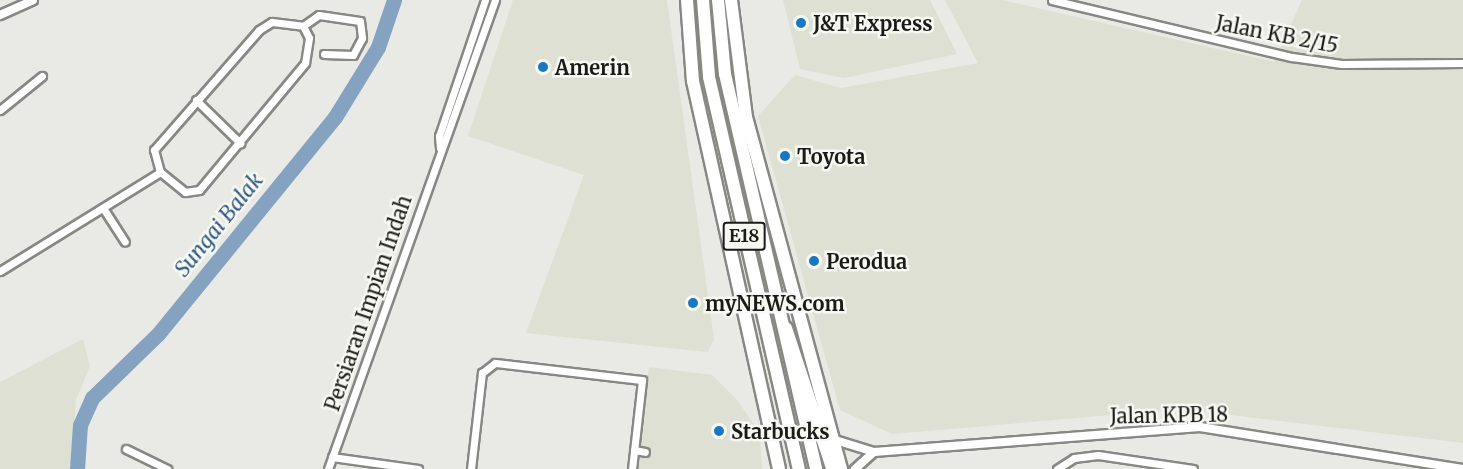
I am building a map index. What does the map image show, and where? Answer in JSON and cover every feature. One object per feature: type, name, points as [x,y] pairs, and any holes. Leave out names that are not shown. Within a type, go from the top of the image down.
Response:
[{"type":"highway","points":[[687,0],[695,92],[779,469]]},
{"type":"highway","name":"E18","points":[[703,0],[709,77],[799,469]]},
{"type":"highway","name":"E18","points":[[718,0],[725,74],[816,469]]},
{"type":"highway","points":[[731,0],[746,117],[841,469]]},
{"type":"highway","points":[[781,323],[795,344],[832,469]]},
{"type":"street","points":[[0,15],[33,0]]},
{"type":"street","name":"Persiaran Impian Indah","points":[[440,148],[439,136],[485,0]]},
{"type":"street","name":"Persiaran Impian Indah","points":[[328,469],[440,148],[495,0]]},
{"type":"street","name":"Jalan KB 2/15","points":[[1052,0],[1292,57],[1342,64],[1463,63]]},
{"type":"street","points":[[303,26],[309,38],[305,63],[240,143],[192,195],[160,172],[154,150],[259,30],[272,22],[303,26],[319,15],[360,21],[362,38],[353,55],[324,54]]},
{"type":"street","points":[[0,110],[42,76]]},
{"type":"street","points":[[196,100],[240,143]]},
{"type":"street","points":[[0,271],[160,172]]},
{"type":"street","points":[[103,208],[125,242]]},
{"type":"street","points":[[471,469],[485,366],[495,363],[642,380],[632,469]]},
{"type":"street","name":"Jalan KPB 18","points":[[832,439],[874,452],[1200,427],[1463,469]]},
{"type":"street","points":[[126,449],[164,468]]},
{"type":"street","points":[[634,450],[645,452]]},
{"type":"street","points":[[855,469],[874,452]]},
{"type":"street","points":[[1057,469],[1074,458],[1098,455],[1193,469]]},
{"type":"street","points":[[332,457],[416,469]]},
{"type":"shaded area","points":[[513,0],[667,0],[714,339],[708,352],[526,333],[584,175],[468,136]]},
{"type":"shaded area","points":[[783,0],[930,0],[957,54],[844,78],[800,69]]},
{"type":"shaded area","points":[[945,0],[1002,0],[1274,62],[1302,0],[1463,0],[1463,443],[1182,409],[892,434],[840,410],[758,116],[795,75],[841,88],[978,63]]},
{"type":"shaded area","points":[[83,339],[90,366],[76,400],[71,469],[0,469],[0,382]]},
{"type":"shaded area","points":[[649,367],[712,375],[738,401],[760,434],[762,469],[636,469]]},
{"type":"waterway","name":"Sungai Balak","points":[[77,469],[80,425],[92,398],[158,334],[335,117],[378,47],[394,0]]},
{"type":"place","name":"J&T Express","points":[[801,23]]},
{"type":"place","name":"Amerin","points":[[543,67]]},
{"type":"place","name":"Toyota","points":[[785,156]]},
{"type":"place","name":"Perodua","points":[[814,261]]},
{"type":"place","name":"myNEWS.com","points":[[693,303]]},
{"type":"place","name":"Starbucks","points":[[719,431]]}]
